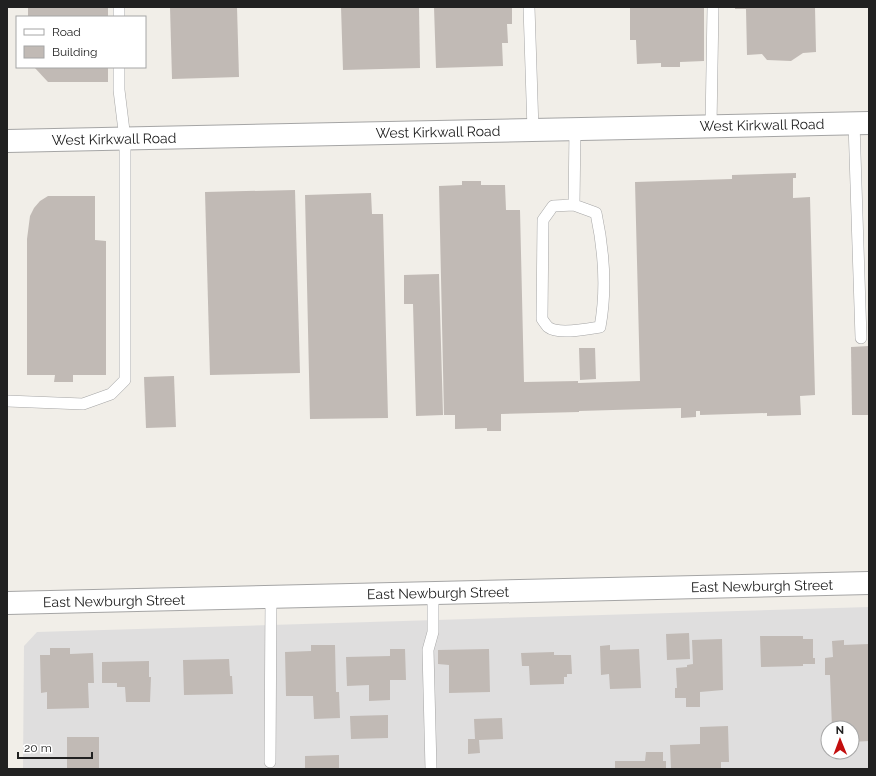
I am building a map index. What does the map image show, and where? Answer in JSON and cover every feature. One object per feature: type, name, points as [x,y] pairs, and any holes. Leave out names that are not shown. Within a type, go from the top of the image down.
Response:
[{"type":"street","name":"West Kirkwall Road","points":[[7,141],[861,123]]},
{"type":"street","name":"East Newburgh Street","points":[[7,603],[869,583]]},
{"type":"lane","points":[[529,7],[533,130]]},
{"type":"lane","points":[[711,126],[713,7]]},
{"type":"lane","points":[[7,401],[83,404],[111,394],[125,380],[126,139],[119,90],[119,68]]},
{"type":"lane","points":[[861,123],[861,338]]},
{"type":"lane","points":[[574,205],[575,129]]},
{"type":"lane","points":[[574,205],[596,213],[602,242],[604,286],[603,309],[600,327],[579,331],[563,331],[549,328],[542,319],[543,220],[553,206],[574,205]]},
{"type":"lane","points":[[431,769],[428,650],[433,632],[433,594]]},
{"type":"lane","points":[[270,762],[271,597]]},
{"type":"shaded area","points":[[869,607],[869,769],[23,769],[24,646],[37,632]]},
{"type":"building","points":[[28,7],[108,7],[108,16],[28,16]]},
{"type":"building","points":[[170,7],[237,7],[239,77],[172,79]]},
{"type":"building","points":[[341,7],[419,7],[420,68],[343,70]]},
{"type":"building","points":[[434,7],[512,7],[512,24],[507,24],[508,43],[502,43],[503,66],[436,68]]},
{"type":"building","points":[[630,7],[704,7],[704,61],[680,62],[680,67],[661,67],[661,63],[637,64],[636,40],[630,40]]},
{"type":"building","points":[[735,7],[815,7],[816,52],[803,53],[791,61],[767,60],[762,54],[747,55],[746,9],[735,9]]},
{"type":"building","points":[[35,68],[108,68],[108,82],[48,82]]},
{"type":"building","points":[[796,173],[796,178],[793,178],[793,198],[810,197],[815,395],[800,396],[801,415],[767,416],[767,413],[700,415],[700,411],[696,411],[696,417],[681,418],[681,408],[501,414],[501,431],[487,431],[487,428],[455,429],[455,415],[444,415],[439,186],[462,185],[462,181],[481,181],[481,185],[505,185],[506,210],[520,210],[524,382],[578,381],[578,383],[640,381],[635,182],[732,179],[732,175]]},
{"type":"building","points":[[295,190],[300,373],[210,375],[205,192]]},
{"type":"building","points":[[371,193],[372,214],[383,214],[388,418],[310,419],[305,195]]},
{"type":"building","points":[[48,196],[95,196],[95,240],[106,241],[106,375],[73,375],[73,382],[54,382],[55,375],[27,375],[27,239],[30,216],[40,201]]},
{"type":"building","points":[[439,274],[443,415],[416,416],[413,304],[404,304],[404,275]]},
{"type":"building","points":[[869,346],[869,415],[852,415],[851,347]]},
{"type":"building","points":[[579,348],[595,348],[596,379],[580,380]]},
{"type":"building","points":[[174,376],[176,427],[146,428],[144,377]]},
{"type":"building","points":[[689,633],[690,659],[667,660],[666,634]]},
{"type":"building","points":[[760,636],[803,636],[803,639],[813,639],[813,658],[815,658],[815,664],[803,664],[803,666],[761,667]]},
{"type":"building","points":[[722,639],[723,690],[700,692],[700,707],[686,707],[686,698],[675,698],[675,688],[677,688],[676,668],[687,667],[687,665],[693,664],[692,640]]},
{"type":"building","points":[[844,640],[844,645],[869,644],[869,741],[860,742],[860,720],[832,720],[830,675],[825,675],[825,658],[833,657],[832,641]]},
{"type":"building","points":[[311,645],[335,645],[336,692],[339,692],[340,718],[314,719],[313,696],[286,696],[285,652],[311,651]]},
{"type":"building","points":[[610,645],[610,650],[639,649],[641,688],[610,689],[609,674],[601,675],[600,646]]},
{"type":"building","points":[[50,648],[70,648],[70,654],[93,653],[94,683],[88,683],[89,708],[47,709],[47,692],[41,693],[40,655],[50,655]]},
{"type":"building","points":[[390,649],[405,649],[406,680],[390,680],[390,700],[369,701],[369,685],[347,686],[346,657],[390,656]]},
{"type":"building","points":[[489,649],[490,692],[449,693],[449,665],[438,664],[438,650]]},
{"type":"building","points":[[554,652],[554,655],[571,655],[572,674],[567,674],[567,677],[564,677],[564,684],[530,685],[529,666],[522,666],[521,653]]},
{"type":"building","points":[[229,659],[233,694],[184,695],[183,660]]},
{"type":"building","points":[[149,661],[149,677],[151,677],[150,702],[126,702],[125,687],[117,687],[117,683],[102,683],[102,662]]},
{"type":"building","points":[[388,715],[388,738],[351,739],[350,716]]},
{"type":"building","points":[[502,718],[503,739],[479,740],[480,753],[468,754],[468,739],[475,739],[474,719]]},
{"type":"building","points":[[728,726],[729,762],[721,762],[721,769],[671,769],[670,745],[700,744],[700,727]]},
{"type":"building","points":[[67,737],[99,737],[99,768],[61,769],[67,768]]},
{"type":"building","points":[[646,752],[663,752],[663,761],[666,761],[666,769],[615,769],[615,761],[645,761]]},
{"type":"building","points":[[339,755],[339,769],[305,769],[305,756]]}]
